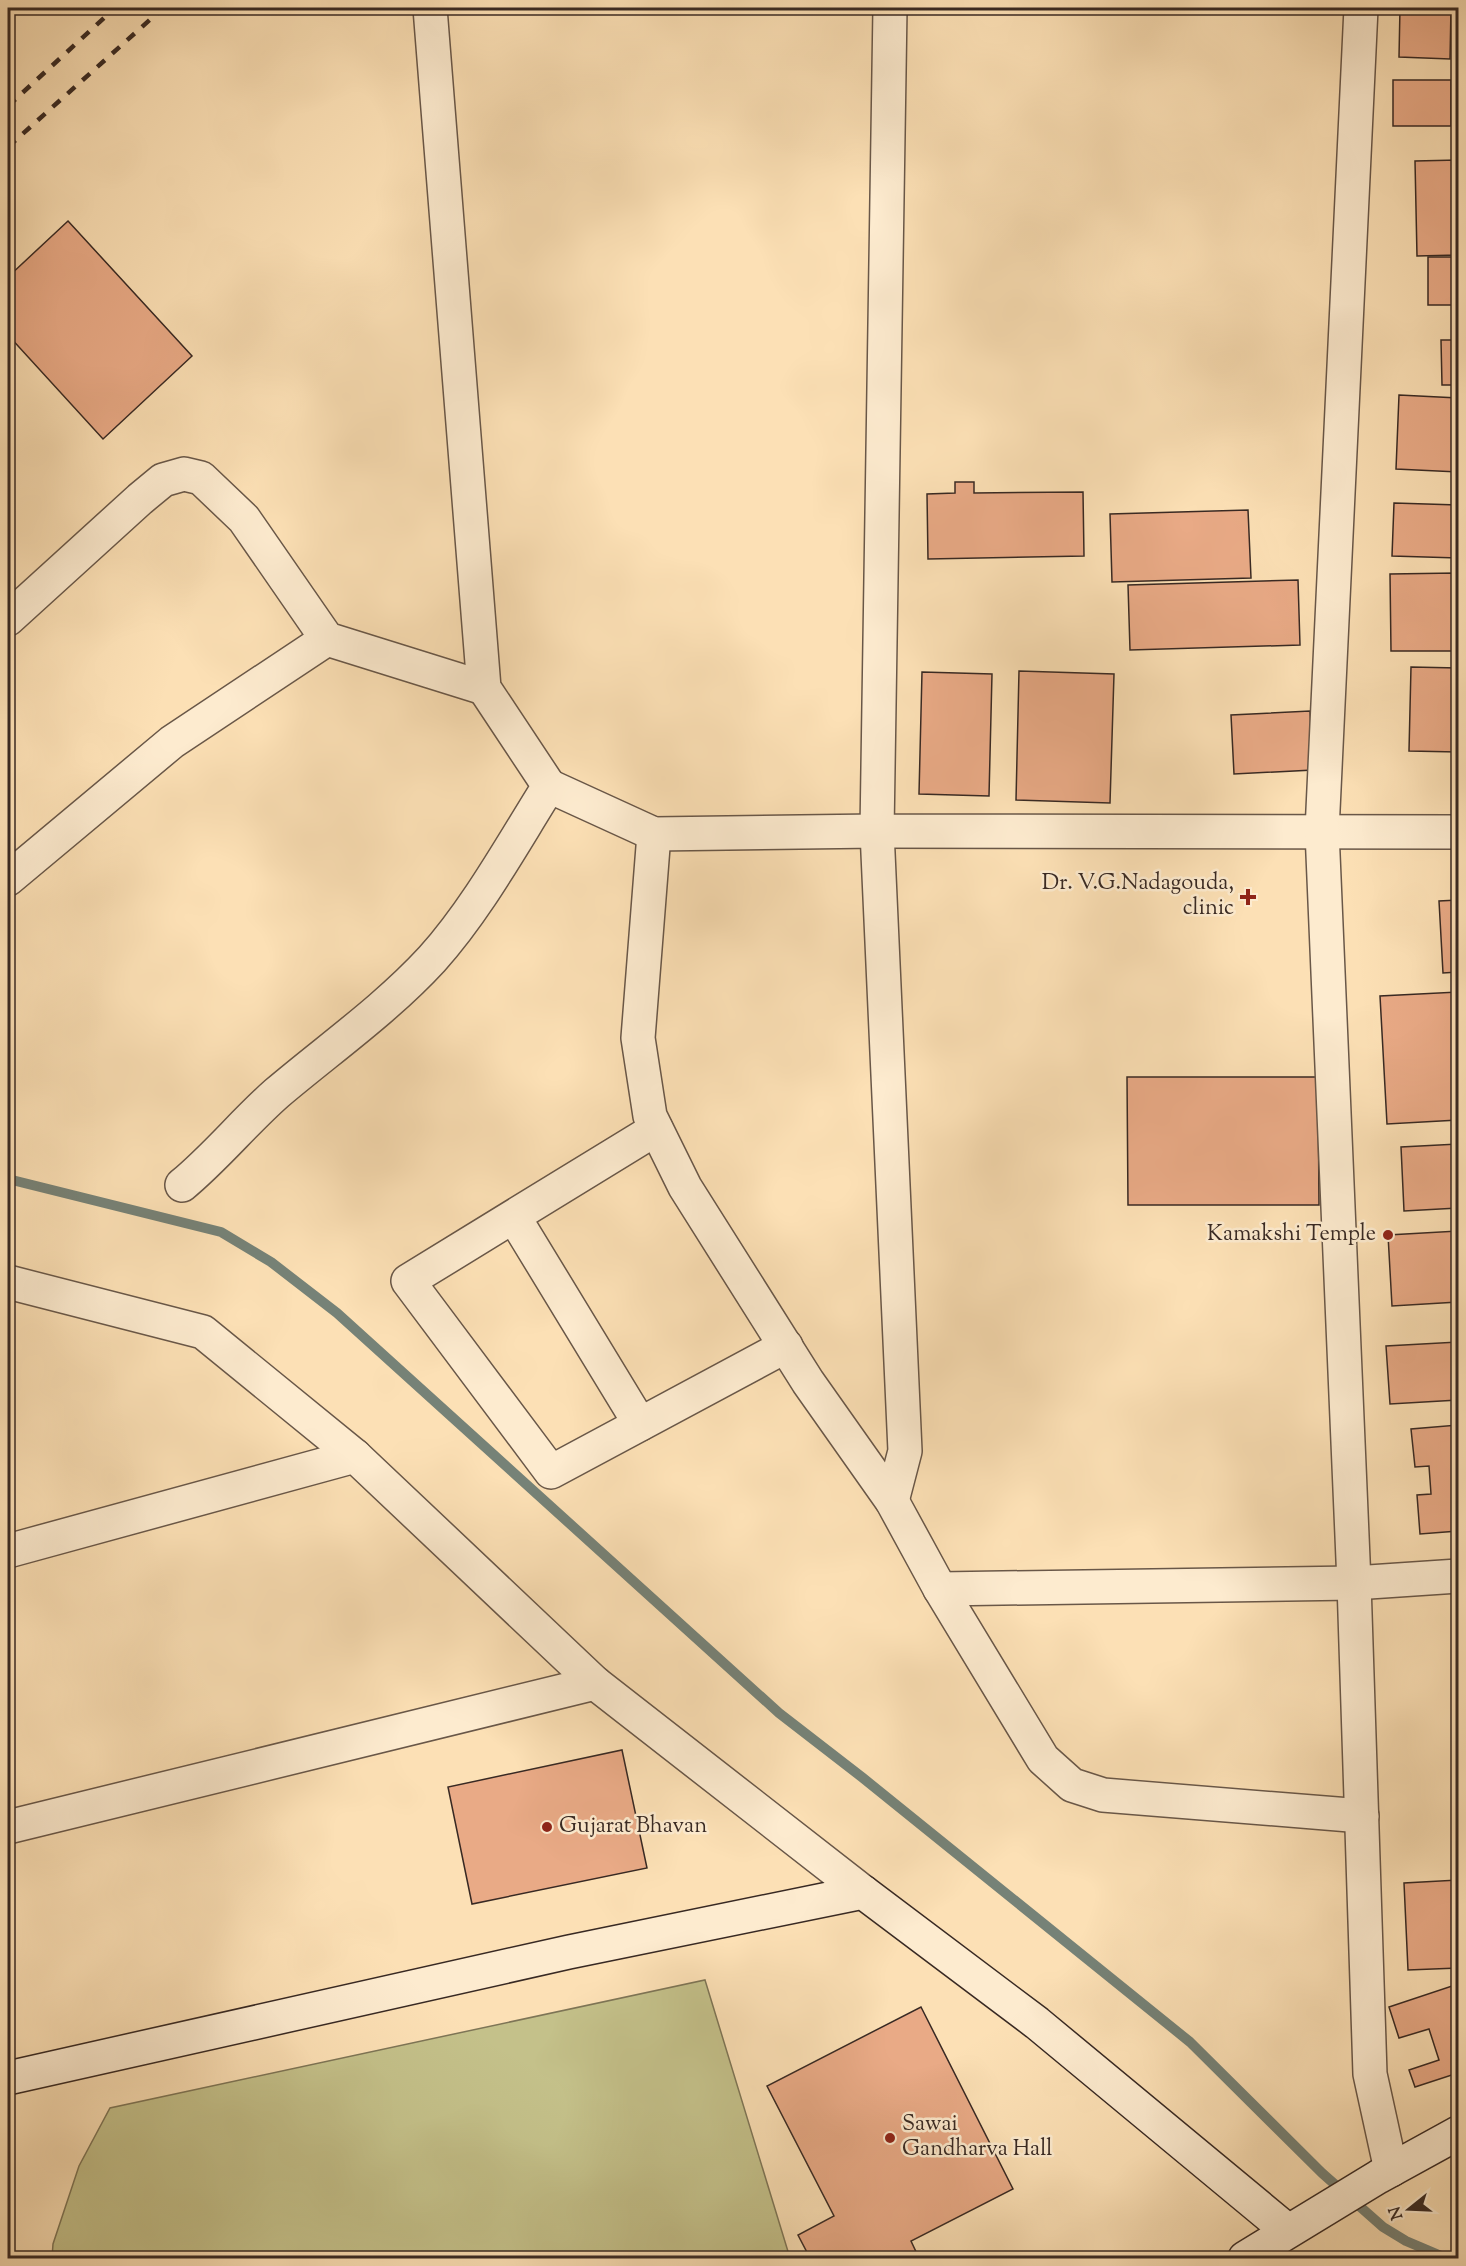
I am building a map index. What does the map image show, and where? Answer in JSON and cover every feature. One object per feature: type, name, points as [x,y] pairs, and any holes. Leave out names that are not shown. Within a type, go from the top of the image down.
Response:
[{"type":"street","points":[[430,8],[484,688],[549,786],[654,834],[877,831],[1458,832]]},
{"type":"street","points":[[891,8],[877,831],[905,1451],[892,1501]]},
{"type":"street","points":[[1361,8],[1322,831],[1354,1583],[1370,2074],[1385,2173]]},
{"type":"street","points":[[8,619],[140,499],[164,480],[184,474],[201,478],[243,519],[327,639],[484,688]]},
{"type":"street","points":[[8,879],[172,742],[327,639]]},
{"type":"street","points":[[182,1185],[275,1095],[394,996],[431,959],[459,926],[549,786]]},
{"type":"street","points":[[654,834],[638,1038],[650,1116],[686,1187],[808,1382],[892,1501],[940,1589],[1043,1759],[1072,1785],[1103,1795],[1362,1816]]},
{"type":"street","points":[[656,1130],[408,1281],[551,1472],[786,1346]]},
{"type":"street","points":[[514,1217],[640,1424]]},
{"type":"street","points":[[8,1282],[203,1332],[355,1456],[596,1683],[863,1892],[1300,2224]]},
{"type":"street","points":[[8,1299],[42,1291]]},
{"type":"street","points":[[8,1551],[355,1456]]},
{"type":"street","points":[[940,1589],[1354,1583],[1458,1576]]},
{"type":"street","points":[[8,1827],[596,1683]]},
{"type":"street","points":[[8,2078],[569,1952],[863,1892]]},
{"type":"street","points":[[1245,2259],[1385,2173],[1458,2133]]},
{"type":"shaded area","points":[[705,1980],[790,2258],[52,2258],[53,2244],[79,2166],[110,2108]]},
{"type":"building","points":[[1400,8],[1451,8],[1450,59],[1399,57]]},
{"type":"building","points":[[1393,80],[1451,80],[1451,126],[1393,126]]},
{"type":"building","points":[[1458,160],[1458,255],[1417,256],[1415,161]]},
{"type":"building","points":[[68,221],[192,356],[103,439],[8,335],[8,277]]},
{"type":"building","points":[[1428,257],[1458,257],[1458,305],[1428,305]]},
{"type":"building","points":[[1441,340],[1458,340],[1458,385],[1442,385]]},
{"type":"building","points":[[1399,395],[1458,398],[1458,472],[1396,469]]},
{"type":"building","points":[[955,482],[974,482],[974,493],[1083,492],[1084,556],[928,559],[927,494],[955,493]]},
{"type":"building","points":[[1394,503],[1458,505],[1458,558],[1392,556]]},
{"type":"building","points":[[1248,510],[1251,578],[1112,582],[1110,514]]},
{"type":"building","points":[[1456,573],[1457,651],[1391,651],[1390,574]]},
{"type":"building","points":[[1298,580],[1300,645],[1130,650],[1128,585]]},
{"type":"building","points":[[1411,667],[1458,668],[1458,752],[1409,751]]},
{"type":"building","points":[[1019,671],[1114,674],[1110,803],[1016,800]]},
{"type":"building","points":[[922,672],[992,674],[989,796],[919,794]]},
{"type":"building","points":[[1310,711],[1313,770],[1234,774],[1231,715]]},
{"type":"building","points":[[1458,900],[1458,972],[1443,973],[1439,901]]},
{"type":"building","points":[[1458,992],[1458,1120],[1387,1124],[1380,996]]},
{"type":"building","points":[[1127,1077],[1318,1077],[1319,1205],[1128,1205]]},
{"type":"building","points":[[1458,1144],[1458,1208],[1404,1211],[1401,1147]]},
{"type":"building","points":[[1458,1231],[1458,1302],[1392,1306],[1388,1235]]},
{"type":"building","points":[[1458,1342],[1458,1400],[1390,1404],[1386,1346]]},
{"type":"building","points":[[1458,1425],[1458,1531],[1420,1534],[1417,1495],[1431,1494],[1429,1466],[1415,1467],[1411,1429]]},
{"type":"building","name":"Gujarat Bhavan","points":[[622,1750],[647,1868],[472,1904],[448,1787]]},
{"type":"building","points":[[1458,1880],[1458,1968],[1408,1970],[1404,1883]]},
{"type":"building","points":[[1458,1984],[1458,2073],[1415,2087],[1409,2070],[1439,2060],[1429,2029],[1399,2038],[1389,2007]]},
{"type":"building","name":"Sawai Gandharva Hall","points":[[921,2007],[1013,2189],[911,2241],[919,2258],[810,2258],[798,2235],[834,2216],[767,2086]]},
{"type":"waterway","points":[[8,1179],[221,1232],[271,1262],[337,1313],[779,1713],[1190,2042],[1322,2173],[1383,2227],[1406,2241],[1446,2258]]},
{"type":"railway","points":[[8,106],[115,8]]},
{"type":"railway","points":[[8,147],[163,8]]},
{"type":"place","name":"Dr. V.G.Nadagouda, clinic","points":[[1248,897]]},
{"type":"place","name":"Kamakshi Temple","points":[[1388,1235]]},
{"type":"place","name":"Gujarat Bhavan","points":[[547,1827]]},
{"type":"place","name":"Sawai Gandharva Hall","points":[[890,2138]]}]
